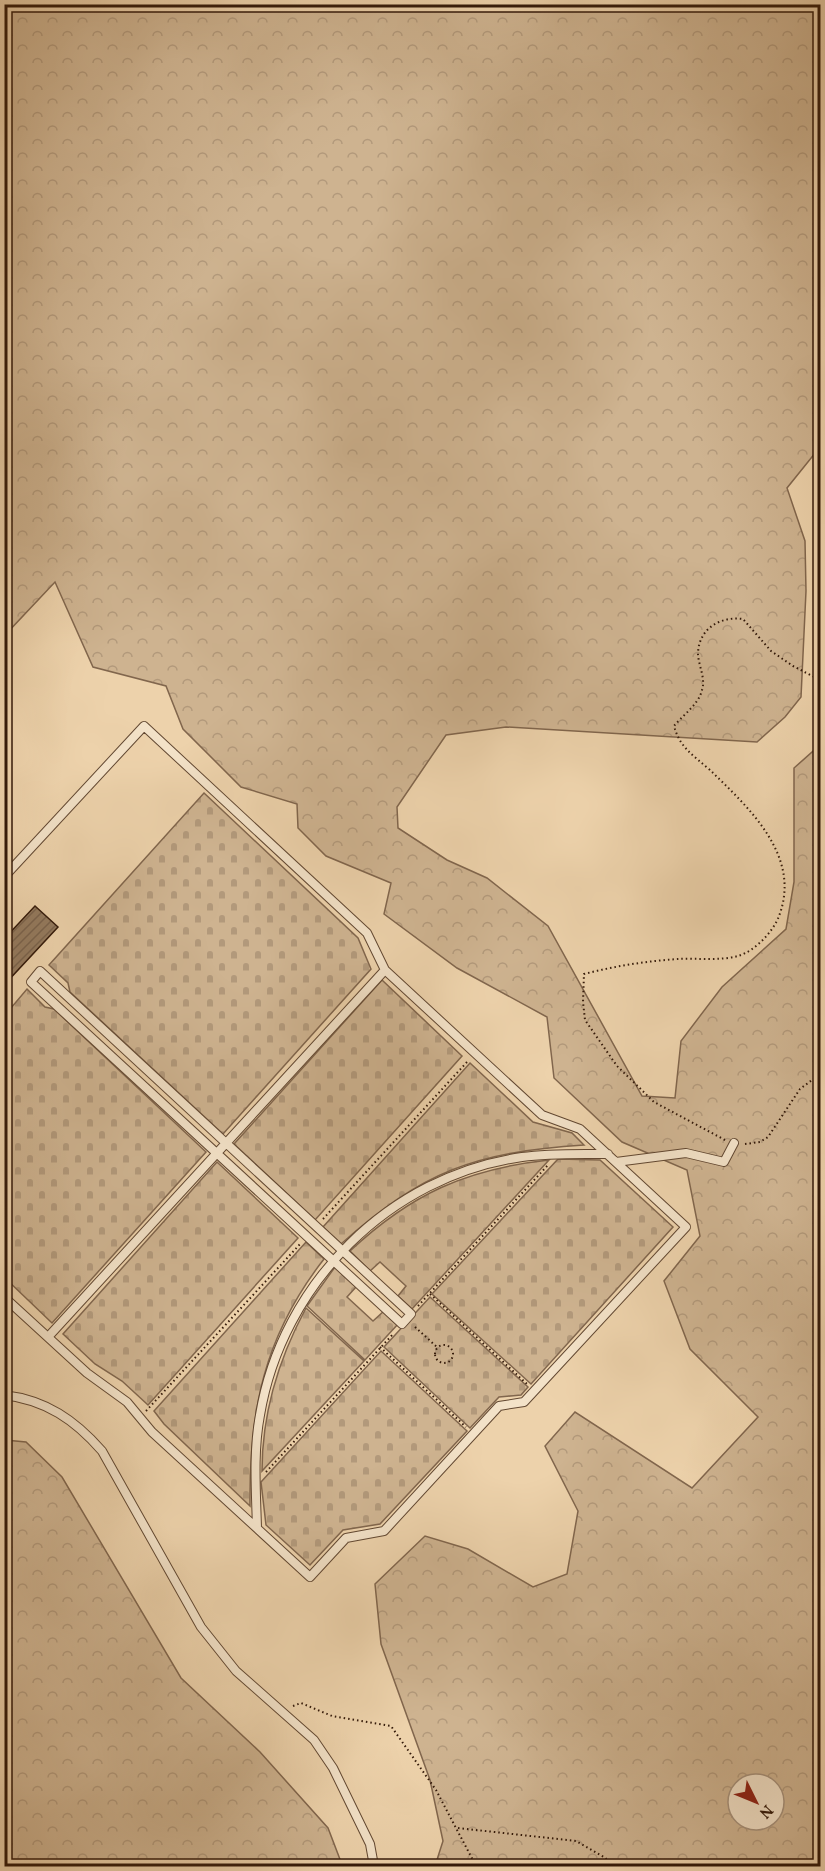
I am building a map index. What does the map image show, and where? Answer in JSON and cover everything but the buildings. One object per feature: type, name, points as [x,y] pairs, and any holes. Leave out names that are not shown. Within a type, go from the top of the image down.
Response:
[{"type":"lane","points":[[4,877],[144,726],[367,933],[385,970],[542,1115],[580,1129],[686,1227],[524,1402],[499,1406],[384,1532],[346,1538],[310,1577],[152,1432],[127,1402],[87,1373],[4,1297]]},
{"type":"lane","points":[[48,1337],[385,970]]},
{"type":"lane","points":[[40,971],[342,1250],[407,1319],[333,1260],[31,982],[40,971]]},
{"type":"lane","points":[[616,1162],[677,1153],[724,1162],[734,1143]]},
{"type":"lane","points":[[257,1528],[256,1482],[259,1415],[267,1379],[295,1314],[342,1250],[392,1208],[458,1174],[520,1157],[608,1154]]},
{"type":"lane","points":[[4,1395],[22,1397],[59,1412],[102,1451],[201,1627],[236,1671],[314,1740],[333,1767],[370,1844],[374,1866]]},
{"type":"path","points":[[820,680],[771,651],[743,619],[730,617],[713,624],[702,638],[698,653],[704,687],[699,698],[674,726],[678,742],[735,794],[758,820],[776,848],[785,875],[784,902],[775,927],[755,946],[739,956],[668,960],[606,968],[584,974],[583,1002],[585,1020],[617,1066],[654,1102],[709,1134],[734,1143],[760,1142],[768,1137],[800,1089],[820,1074]]},
{"type":"path","points":[[256,1482],[558,1154]]},
{"type":"path","points":[[430,1294],[535,1391]]},
{"type":"path","points":[[407,1319],[437,1347]]},
{"type":"path","points":[[442,1344],[449,1346],[453,1351],[451,1360],[445,1363],[439,1362],[434,1353],[437,1347],[442,1344]]},
{"type":"path","points":[[380,1347],[474,1434]]},
{"type":"path","points":[[301,1703],[332,1716],[391,1726],[435,1790],[458,1828],[476,1866]]},
{"type":"path","points":[[458,1828],[576,1841],[604,1857],[614,1866]]},
{"type":"green space","points":[[5,5],[820,5],[820,447],[787,488],[805,541],[806,591],[801,697],[785,717],[757,742],[506,727],[446,735],[397,807],[398,828],[447,860],[487,878],[548,926],[642,1096],[675,1098],[681,1041],[722,987],[786,929],[794,882],[794,768],[820,745],[820,1866],[435,1866],[443,1841],[430,1780],[381,1644],[375,1584],[425,1536],[468,1549],[533,1587],[567,1574],[578,1511],[545,1446],[575,1412],[692,1488],[758,1417],[690,1349],[664,1281],[700,1236],[687,1170],[622,1142],[554,1078],[547,1017],[457,968],[384,914],[391,883],[326,856],[298,828],[297,804],[241,787],[183,729],[166,686],[93,667],[55,582],[5,635]]},
{"type":"green space","points":[[5,650],[10,798],[4,804]]},
{"type":"green space","points":[[204,793],[358,938],[371,969],[223,1134],[70,992],[68,983],[49,965]]},
{"type":"green space","points":[[382,980],[462,1056],[315,1220],[234,1144]]},
{"type":"green space","points":[[27,989],[45,1007],[54,1009],[206,1152],[52,1323],[5,1278],[5,1015]]},
{"type":"green space","points":[[470,1063],[533,1122],[572,1133],[584,1145],[512,1153],[452,1170],[425,1182],[398,1199],[341,1244],[323,1227]]},
{"type":"green space","points":[[558,1159],[600,1160],[673,1227],[531,1384],[432,1294]]},
{"type":"green space","points":[[549,1160],[412,1309],[398,1296],[406,1286],[380,1262],[370,1271],[350,1251],[395,1214],[441,1188],[491,1170]]},
{"type":"green space","points":[[217,1162],[298,1238],[148,1405],[122,1381],[95,1364],[63,1334]]},
{"type":"green space","points":[[306,1242],[324,1259],[287,1317],[264,1375],[253,1438],[250,1506],[164,1424],[154,1411]]},
{"type":"green space","points":[[335,1267],[356,1287],[347,1297],[373,1321],[384,1311],[398,1324],[365,1360],[307,1306]]},
{"type":"green space","points":[[430,1297],[528,1387],[521,1395],[499,1397],[470,1428],[384,1347]]},
{"type":"green space","points":[[306,1308],[364,1361],[262,1471],[265,1428],[274,1387],[287,1347]]},
{"type":"green space","points":[[381,1351],[467,1431],[380,1524],[343,1530],[310,1565],[266,1525],[261,1482]]},
{"type":"green space","points":[[5,1440],[26,1442],[62,1477],[181,1678],[260,1752],[328,1828],[341,1862],[339,1866],[5,1866]]}]
